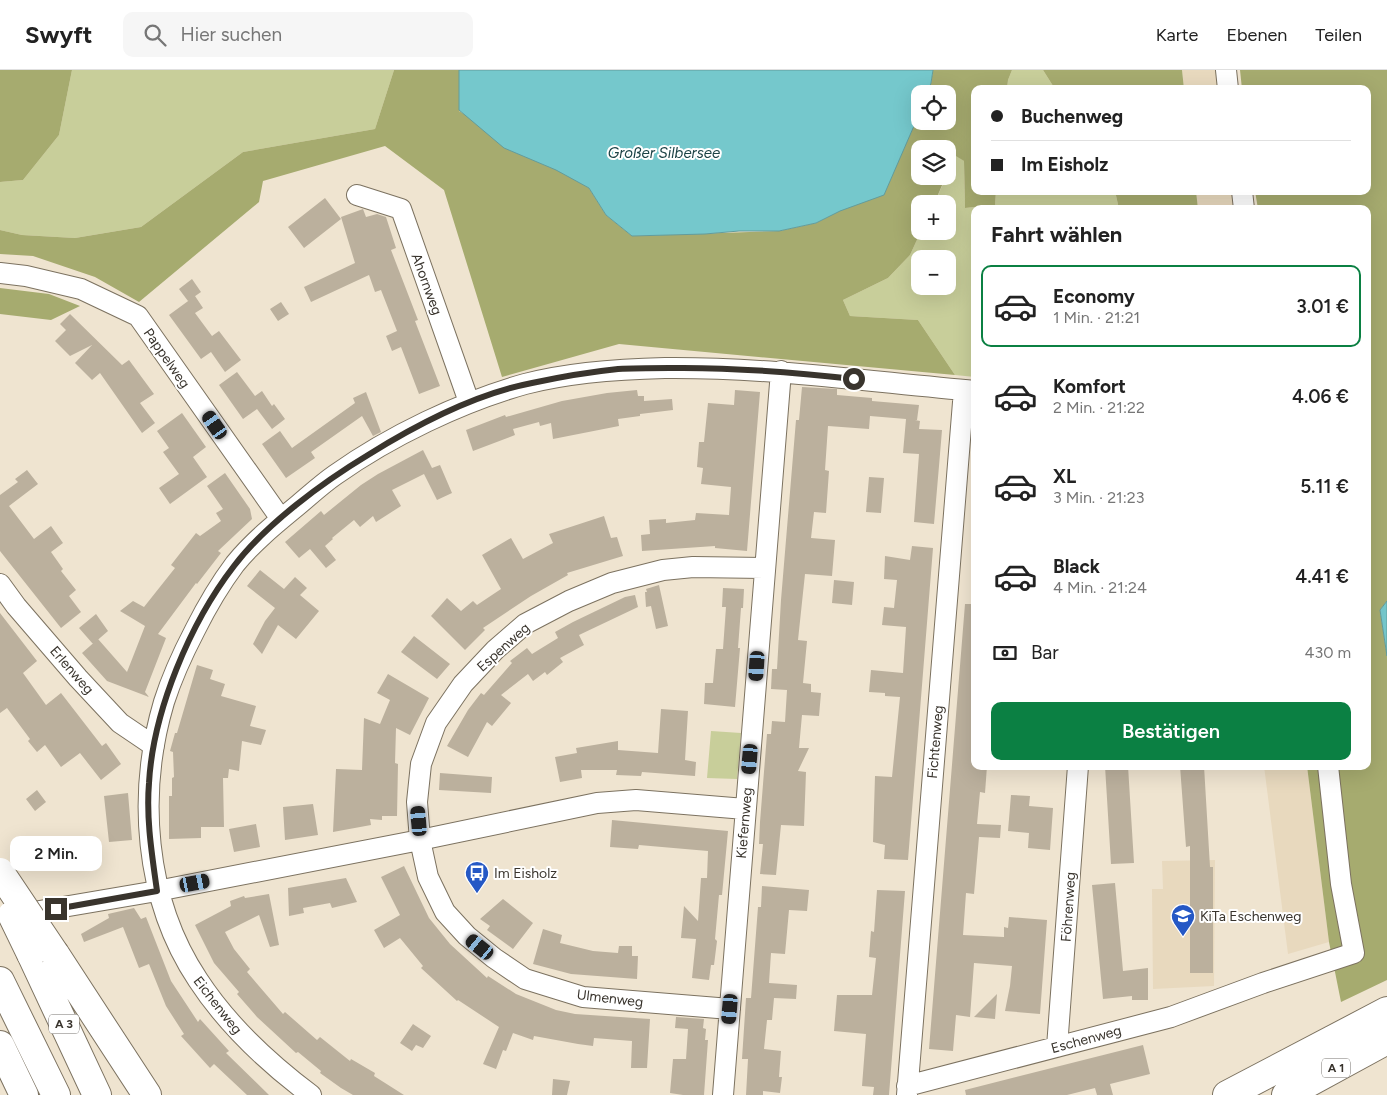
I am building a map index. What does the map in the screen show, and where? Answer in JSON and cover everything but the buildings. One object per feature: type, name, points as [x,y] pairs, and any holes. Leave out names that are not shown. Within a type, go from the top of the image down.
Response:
[{"type":"highway","points":[[0,872],[43,954],[124,1095]]},
{"type":"highway","name":"A 3","points":[[0,888],[43,954],[97,1095]]},
{"type":"highway","points":[[43,954],[147,1095]]},
{"type":"highway","name":"A 3","points":[[0,981],[56,1095]]},
{"type":"highway","points":[[1227,1095],[1387,1011]]},
{"type":"highway","name":"A 1","points":[[1286,1095],[1387,1040]]},
{"type":"highway","points":[[0,1045],[24,1095]]},
{"type":"street","points":[[1226,70],[1228,85]]},
{"type":"street","name":"Ahornweg","points":[[357,195],[401,209],[470,402]]},
{"type":"street","name":"Pappelweg","points":[[0,273],[26,276],[81,290],[138,316],[281,519]]},
{"type":"street","name":"Eichenweg","points":[[311,1095],[277,1070],[231,1024],[202,986],[176,941],[157,891],[149,832],[149,783],[154,746],[164,701],[181,658],[203,614],[234,566],[258,540],[281,519],[344,469],[394,438],[470,402],[528,384],[620,369],[693,368],[781,371],[969,390]]},
{"type":"street","name":"Kiefernweg","points":[[723,1095],[781,371]]},
{"type":"street","name":"Fichtenweg","points":[[907,1090],[969,390]]},
{"type":"street","name":"Espenweg","points":[[420,840],[417,802],[421,764],[436,723],[462,684],[495,650],[526,624],[569,600],[612,582],[663,570],[693,567],[764,568]]},
{"type":"street","name":"Erlenweg","points":[[0,584],[16,606],[72,671],[120,723],[154,746]]},
{"type":"street","name":"Föhrenweg","points":[[1057,1047],[1078,770]]},
{"type":"street","name":"Eschenweg","points":[[907,1090],[1171,1017],[1263,983],[1354,953],[1341,884],[1328,770]]},
{"type":"street","points":[[0,918],[157,891],[420,840],[597,803],[636,800],[745,809]]},
{"type":"street","name":"Ulmenweg","points":[[420,840],[428,877],[445,912],[467,936],[494,958],[526,979],[582,997],[730,1009]]},
{"type":"shaded area","points":[[1182,70],[1219,70],[1221,85],[1184,85]]},
{"type":"shaded area","points":[[1196,195],[1235,195],[1236,205],[1198,205]]},
{"type":"shaded area","points":[[1265,770],[1308,770],[1329,942],[1288,954]]},
{"type":"shaded area","name":"KiTa Eschenweg","points":[[1215,860],[1214,986],[1153,989],[1152,889],[1163,889],[1162,861]]},
{"type":"green space","points":[[0,70],[72,70],[59,135],[23,180],[0,182]]},
{"type":"green space","points":[[72,70],[394,70],[375,129],[243,152],[141,227],[75,238],[22,235],[0,230],[0,182],[23,180],[59,135]]},
{"type":"green space","points":[[394,70],[459,70],[459,111],[589,188],[606,215],[632,236],[779,231],[816,223],[839,211],[902,149],[911,130],[956,130],[956,85],[930,85],[933,70],[1012,70],[1007,85],[971,85],[971,195],[996,195],[995,205],[971,205],[971,207],[965,208],[964,161],[956,156],[956,140],[911,140],[911,185],[942,185],[938,195],[911,195],[911,240],[917,240],[910,255],[888,278],[843,300],[850,316],[918,320],[955,375],[619,344],[502,377],[444,190],[385,146],[263,181],[259,202],[139,302],[95,277],[33,256],[0,254],[0,230],[22,235],[75,238],[141,227],[243,152],[375,129]]},
{"type":"green space","points":[[1012,70],[1043,70],[1052,85],[1007,85]]},
{"type":"green space","points":[[1043,70],[1182,70],[1184,85],[1052,85]]},
{"type":"green space","points":[[1240,70],[1387,70],[1387,601],[1380,610],[1387,656],[1387,980],[1341,1002],[1329,942],[1308,770],[1371,770],[1371,205],[1257,205],[1256,195],[1371,195],[1371,85],[1242,85]]},
{"type":"green space","points":[[956,155],[964,161],[965,208],[971,207],[971,377],[955,375],[918,320],[850,316],[843,300],[888,278],[911,253],[911,295],[956,295],[956,250],[912,250],[917,240],[956,240],[956,195],[938,195],[943,185],[956,185]]},
{"type":"green space","points":[[996,195],[1116,195],[1118,205],[995,205]]},
{"type":"green space","points":[[1116,195],[1196,195],[1198,205],[1118,205]]},
{"type":"green space","points":[[0,288],[49,294],[80,306],[51,320],[0,314]]},
{"type":"green space","points":[[711,731],[741,733],[737,779],[707,778]]},
{"type":"water","name":"Großer Silbersee","points":[[459,70],[933,70],[930,85],[911,85],[912,130],[884,195],[840,211],[816,223],[779,231],[632,236],[606,215],[589,188],[556,170],[504,148],[459,110]]},
{"type":"water","points":[[1387,601],[1387,656],[1380,610]]},
{"type":"place","name":"Im Eisholz","points":[[477,894]]},
{"type":"place","name":"KiTa Eschenweg","points":[[1183,937]]},
{"type":"route","points":[[56,909],[157,891],[149,832],[149,783],[154,746],[164,701],[181,658],[203,614],[234,566],[269,529],[335,475],[394,438],[470,402],[528,384],[576,375],[620,369],[693,368],[781,371],[854,379]]}]
